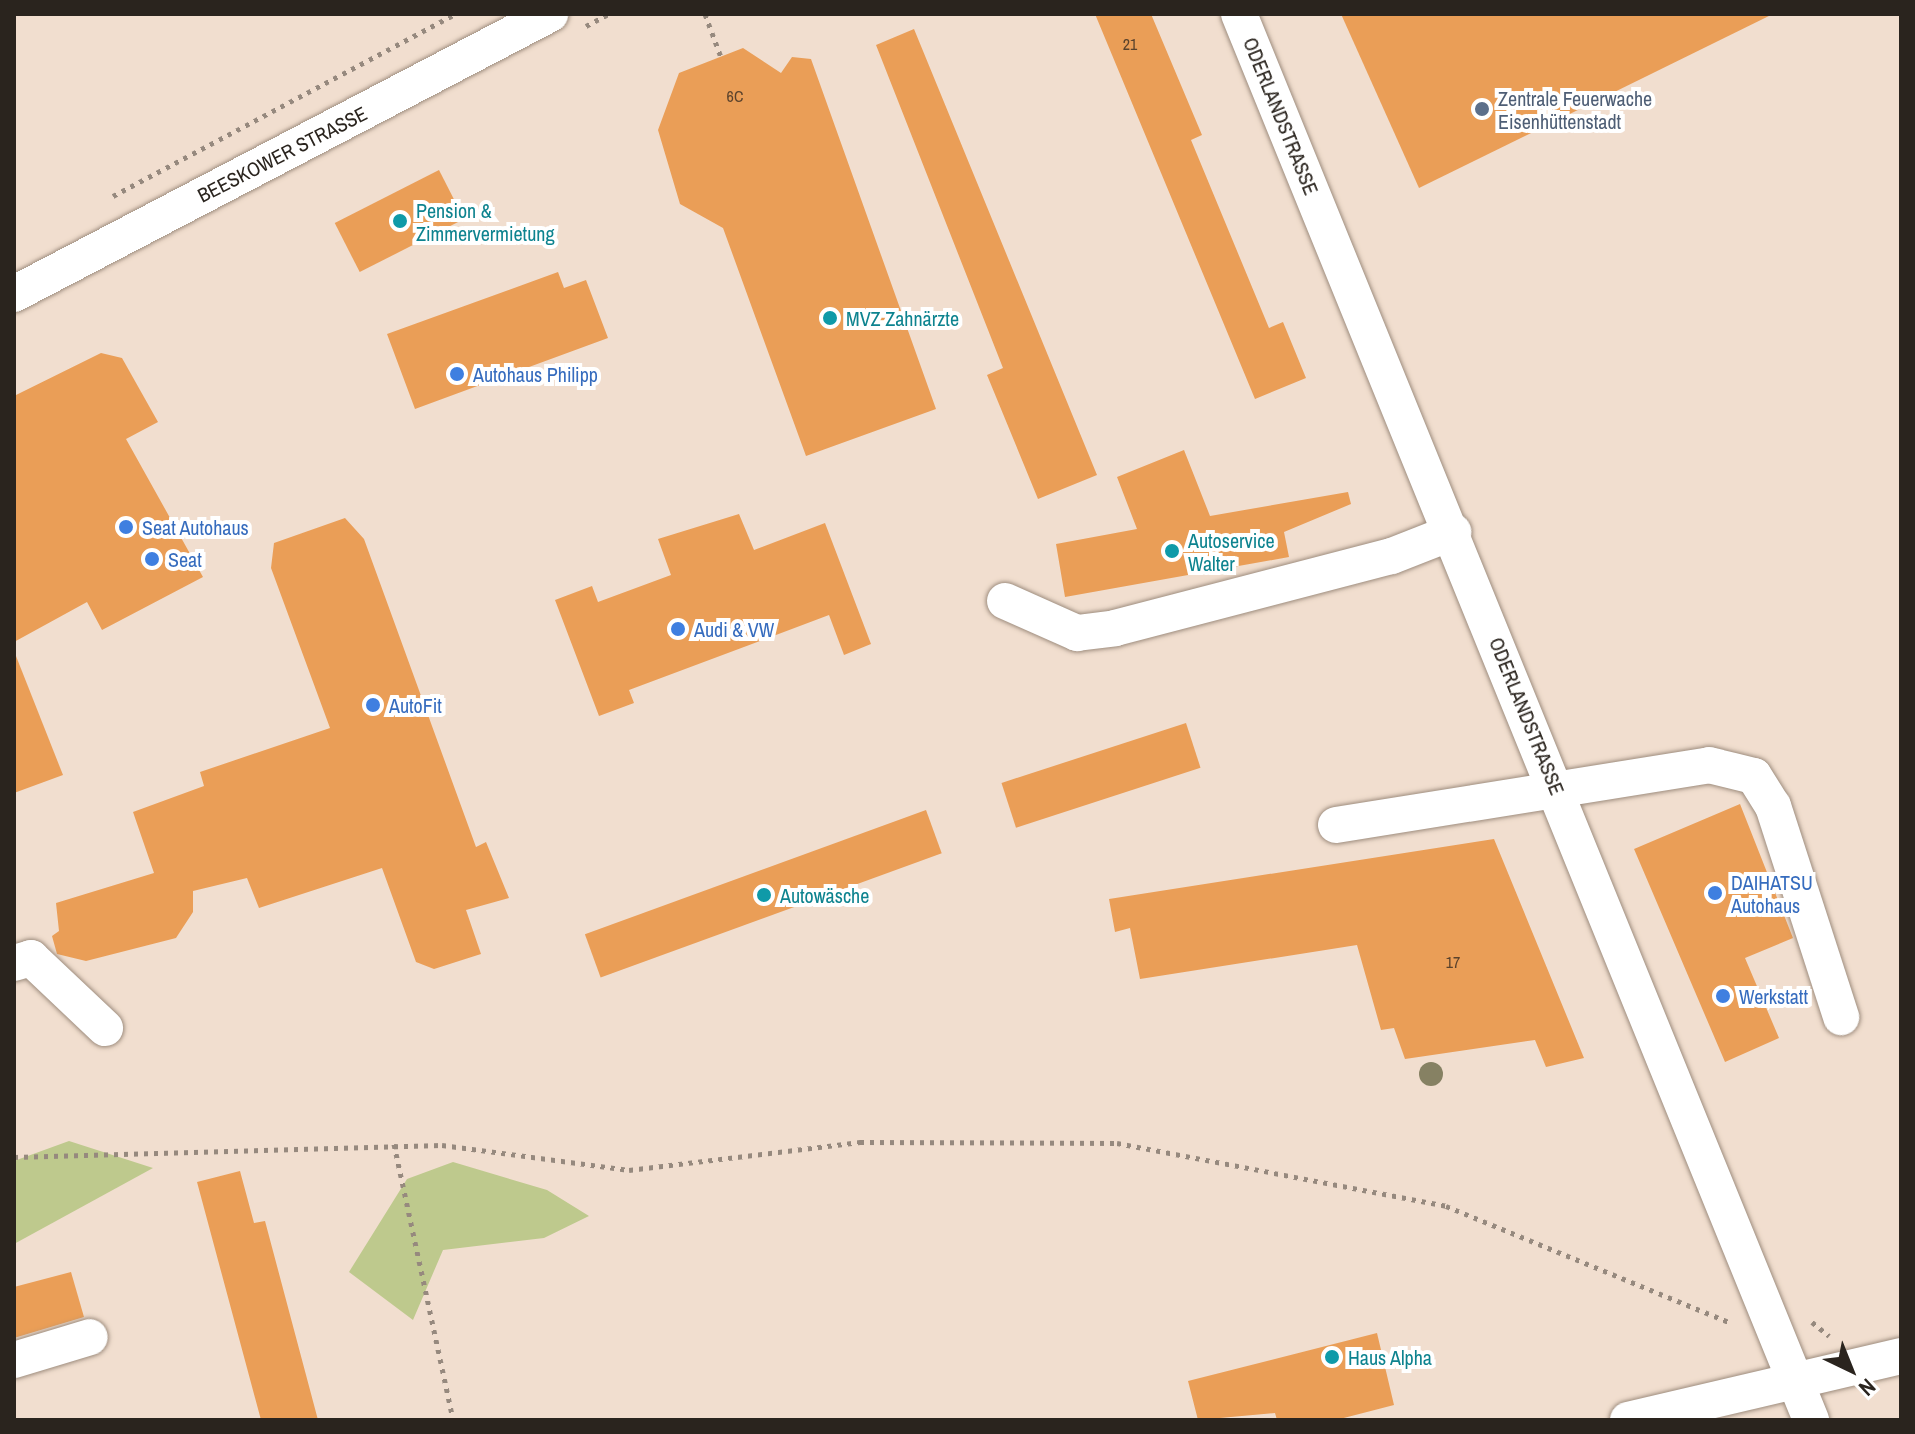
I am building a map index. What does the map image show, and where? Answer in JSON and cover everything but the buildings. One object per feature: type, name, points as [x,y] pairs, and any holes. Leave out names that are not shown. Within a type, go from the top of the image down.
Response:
[{"type":"street","name":"BEESKOWER STRASSE","points":[[14,294],[550,14]]},
{"type":"street","name":"ODERLANDSTRASSE","points":[[1239,14],[1453,532],[1811,1420]]},
{"type":"street","points":[[1005,601],[1077,633],[1115,628],[1392,556],[1453,532]]},
{"type":"street","points":[[1336,825],[1709,765],[1754,776],[1773,806],[1841,1017]]},
{"type":"street","points":[[14,963],[31,958],[105,1028]]},
{"type":"street","points":[[14,1360],[90,1337]]},
{"type":"street","points":[[1628,1420],[1901,1356]]},
{"type":"path","points":[[110,198],[455,14]]},
{"type":"path","points":[[705,14],[721,57]]},
{"type":"path","points":[[14,1157],[394,1144],[629,1170],[860,1142],[1117,1143],[1446,1206],[1783,1345]]},
{"type":"path","points":[[394,1144],[453,1420]]},
{"type":"green space","points":[[69,1141],[153,1168],[14,1244],[14,1161]]},
{"type":"green space","points":[[453,1162],[547,1190],[589,1216],[544,1238],[443,1250],[413,1320],[349,1272],[407,1179]]},
{"type":"place","name":"Zentrale Feuerwache Eisenhüttenstadt","points":[[1482,109]]},
{"type":"place","name":"Pension & Zimmervermietung","points":[[400,221]]},
{"type":"place","name":"MVZ Zahnärzte","points":[[830,318]]},
{"type":"place","name":"Autohaus Philipp","points":[[457,374]]},
{"type":"place","name":"Seat Autohaus","points":[[126,527]]},
{"type":"place","name":"Autoservice Walter","points":[[1172,551]]},
{"type":"place","name":"Seat","points":[[152,559]]},
{"type":"place","name":"Audi & VW","points":[[678,629]]},
{"type":"place","name":"AutoFit","points":[[373,705]]},
{"type":"place","name":"DAIHATSU Autohaus","points":[[1715,893]]},
{"type":"place","name":"Autowäsche","points":[[764,895]]},
{"type":"place","name":"Werkstatt","points":[[1723,996]]},
{"type":"place","name":"Haus Alpha","points":[[1332,1357]]}]
